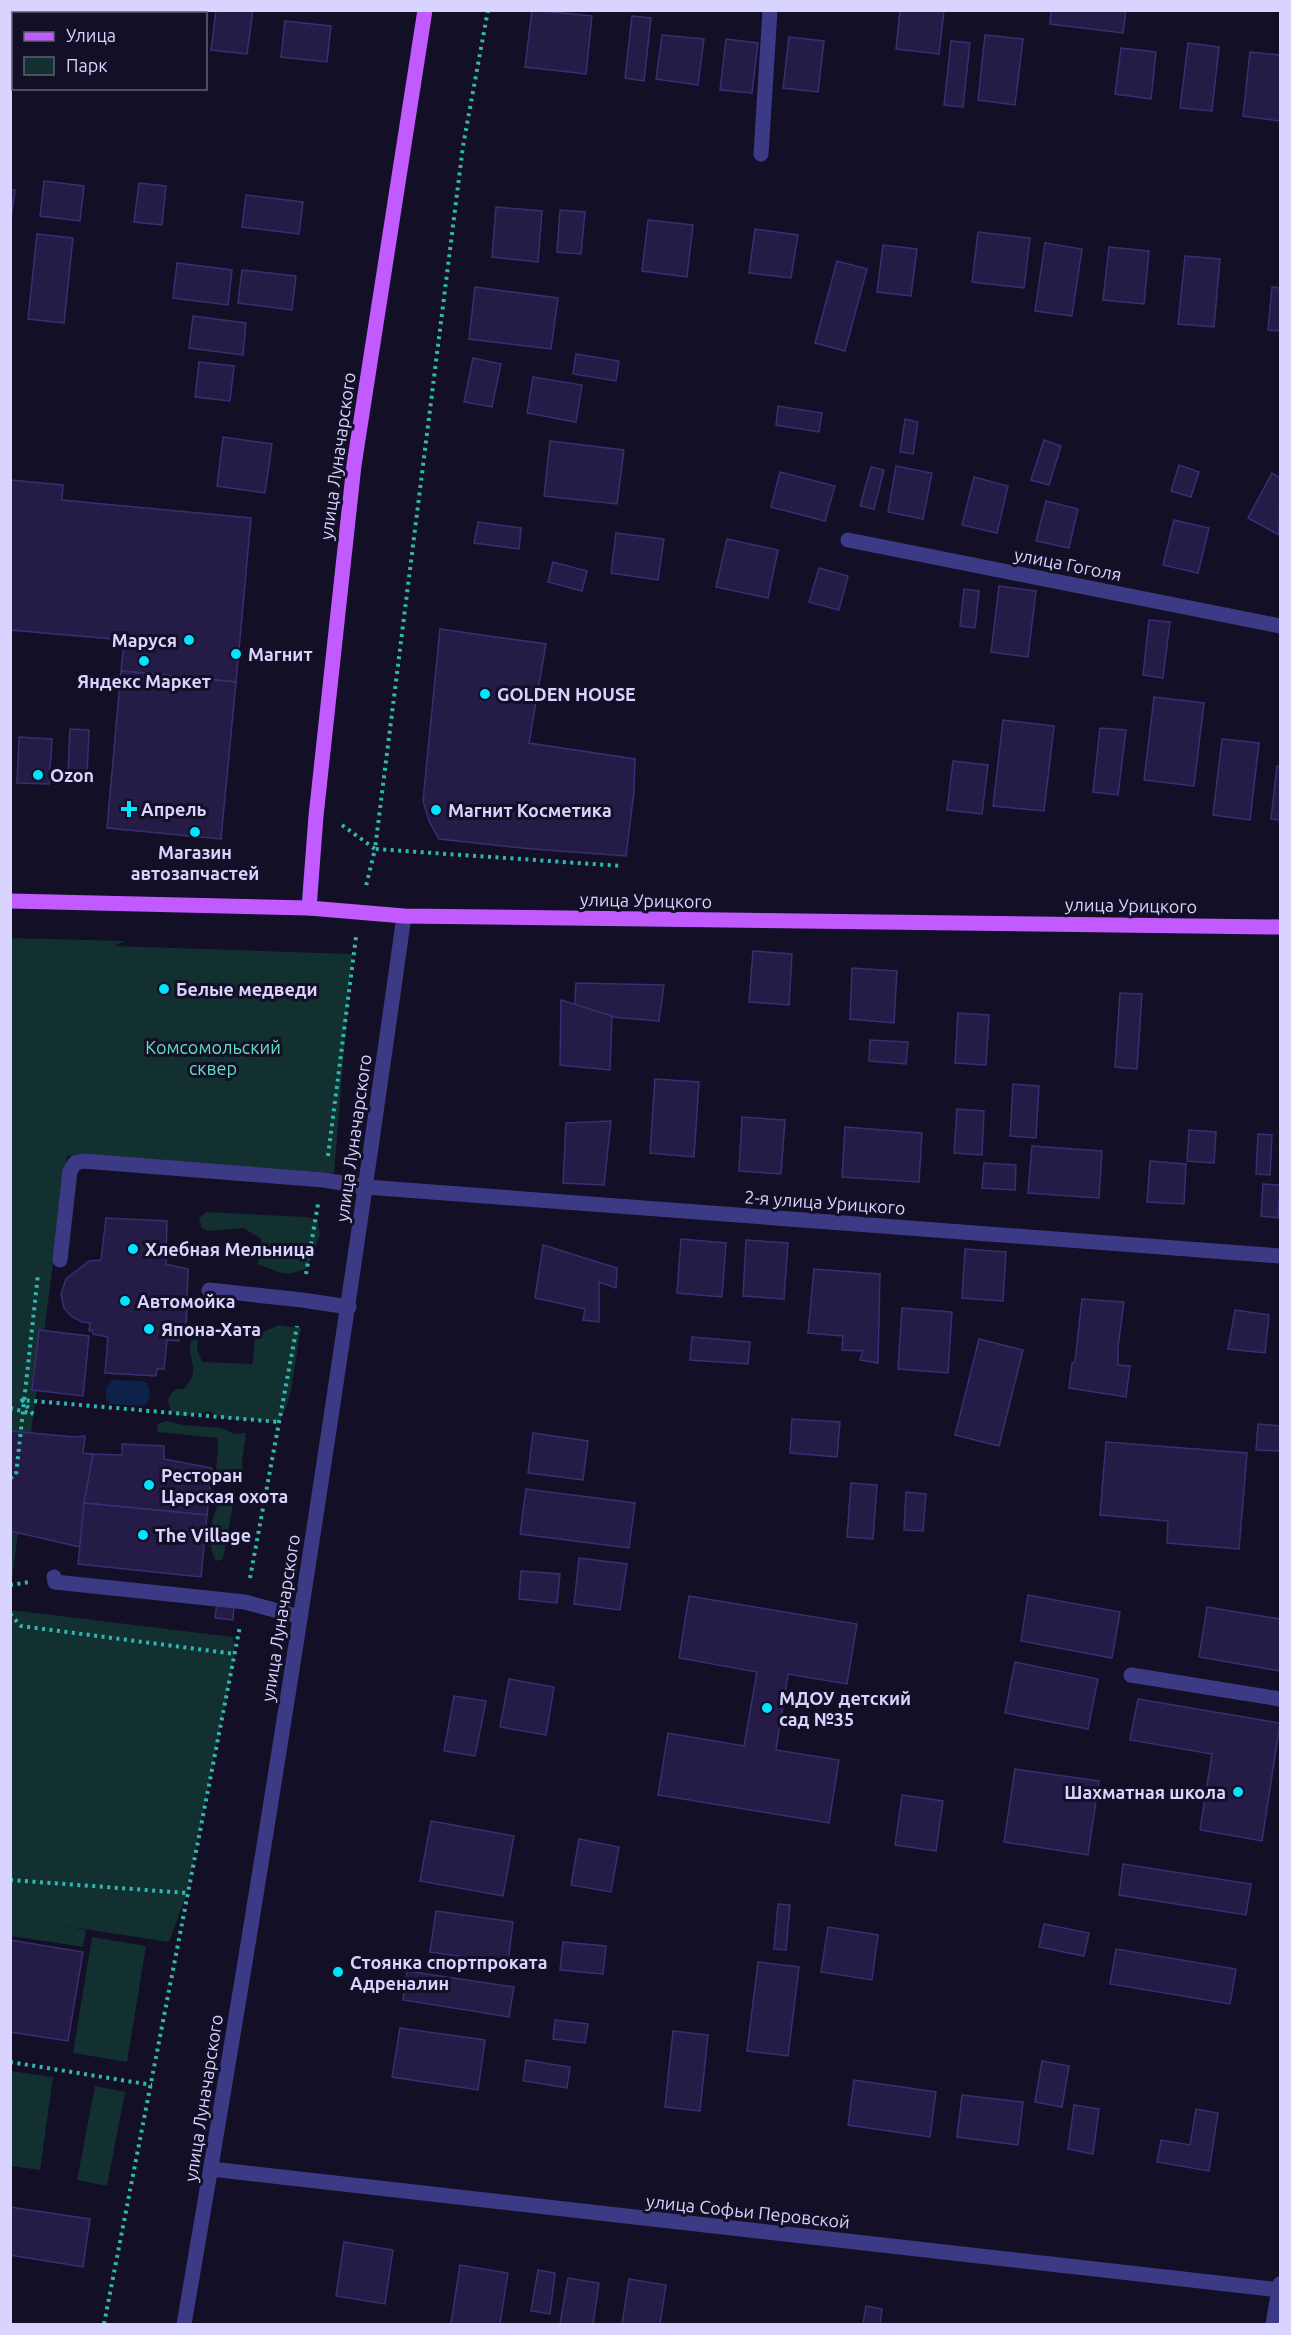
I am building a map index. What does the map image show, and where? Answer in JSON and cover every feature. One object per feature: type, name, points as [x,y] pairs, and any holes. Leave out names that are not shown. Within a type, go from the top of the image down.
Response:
[{"type":"main road","name":"улица Луначарского","points":[[309,908],[316,816],[354,465],[425,10]]},
{"type":"main road","name":"улица Урицкого","points":[[10,901],[309,908],[404,916],[1281,927]]},
{"type":"street","points":[[761,154],[770,10]]},
{"type":"street","name":"улица Гоголя","points":[[848,540],[1281,626]]},
{"type":"street","name":"улица Луначарского","points":[[184,2325],[349,1308],[404,916]]},
{"type":"street","name":"2-я улица Урицкого","points":[[60,1260],[70,1171],[75,1163],[95,1162],[324,1180],[366,1187],[1281,1256]]},
{"type":"street","points":[[208,1290],[302,1300],[349,1308]]},
{"type":"street","points":[[54,1577],[55,1582],[245,1602],[300,1617]]},
{"type":"street","points":[[1131,1675],[1281,1699]]},
{"type":"street","name":"улица Софьи Перовской","points":[[211,2169],[1280,2288]]},
{"type":"street","points":[[1273,2325],[1280,2288]]},
{"type":"path","points":[[104,2325],[245,1602],[324,1180],[359,912],[375,849],[463,146],[488,10]]},
{"type":"path","points":[[339,822],[375,849],[622,866]]},
{"type":"path","points":[[10,1478],[16,1475],[22,1400],[38,1270]]},
{"type":"path","points":[[22,1400],[279,1422]]},
{"type":"path","points":[[10,1408],[33,1414],[22,1400]]},
{"type":"path","points":[[10,1614],[21,1626],[235,1654]]},
{"type":"path","points":[[10,1880],[187,1893]]},
{"type":"path","points":[[10,2062],[152,2085]]},
{"type":"green space","name":"Комсомольский сквер","points":[[11,938],[125,941],[114,946],[352,954],[334,1173],[67,1156],[11,1587]]},
{"type":"green space","points":[[206,1212],[317,1219],[320,1235],[307,1268],[292,1273],[281,1273],[257,1264],[263,1249],[260,1238],[243,1228],[208,1231],[202,1228],[199,1218]]},
{"type":"green space","points":[[279,1325],[301,1328],[291,1391],[278,1423],[233,1420],[217,1416],[209,1411],[186,1416],[172,1411],[168,1403],[170,1396],[176,1389],[184,1389],[192,1375],[191,1340],[198,1340],[197,1349],[202,1362],[252,1364],[256,1335]]},
{"type":"green space","points":[[167,1421],[183,1425],[222,1428],[234,1434],[246,1433],[243,1472],[237,1477],[216,1473],[217,1438],[157,1432],[158,1424]]},
{"type":"green space","points":[[220,1500],[233,1504],[223,1559],[216,1561],[211,1546],[210,1530]]},
{"type":"green space","points":[[11,1610],[233,1637],[235,1654],[187,1893],[169,1942],[58,1925],[86,1930],[83,1947],[11,1936]]},
{"type":"green space","points":[[92,1937],[146,1946],[127,2062],[73,2053]]},
{"type":"green space","points":[[11,2071],[53,2077],[40,2170],[11,2166]]},
{"type":"green space","points":[[95,2086],[125,2092],[107,2186],[77,2180]]},
{"type":"water","points":[[113,1380],[147,1383],[149,1395],[147,1404],[143,1406],[111,1404],[106,1400],[106,1388]]},
{"type":"building","points":[[10,10],[31,10],[30,12],[12,12],[12,44],[10,44]]},
{"type":"building","points":[[145,10],[189,10],[188,12],[144,12]]},
{"type":"building","points":[[216,10],[253,10],[247,54],[211,50]]},
{"type":"building","points":[[532,10],[592,16],[586,74],[525,67]]},
{"type":"building","points":[[900,10],[944,10],[939,54],[896,49]]},
{"type":"building","points":[[1051,10],[1126,10],[1123,33],[1050,24]]},
{"type":"building","points":[[632,16],[651,18],[644,81],[625,78]]},
{"type":"building","points":[[285,21],[331,26],[327,62],[281,57]]},
{"type":"building","points":[[662,35],[704,39],[698,85],[656,79]]},
{"type":"building","points":[[985,35],[1023,39],[1015,105],[978,100]]},
{"type":"building","points":[[789,37],[824,41],[818,92],[783,88]]},
{"type":"building","points":[[726,39],[758,43],[752,93],[720,90]]},
{"type":"building","points":[[951,41],[970,43],[963,107],[944,105]]},
{"type":"building","points":[[1188,43],[1219,47],[1212,111],[1180,108]]},
{"type":"building","points":[[1121,48],[1156,52],[1151,99],[1115,94]]},
{"type":"building","points":[[1250,52],[1280,55],[1280,121],[1243,116]]},
{"type":"building","points":[[44,181],[84,186],[80,221],[40,216]]},
{"type":"building","points":[[139,183],[166,186],[162,225],[134,222]]},
{"type":"building","points":[[10,189],[15,190],[10,225]]},
{"type":"building","points":[[246,195],[303,202],[299,234],[242,227]]},
{"type":"building","points":[[496,207],[542,211],[538,262],[492,257]]},
{"type":"building","points":[[560,210],[585,212],[581,254],[557,252]]},
{"type":"building","points":[[648,220],[693,225],[687,277],[642,271]]},
{"type":"building","points":[[755,229],[798,235],[791,278],[749,273]]},
{"type":"building","points":[[978,232],[1030,238],[1024,288],[972,282]]},
{"type":"building","points":[[37,234],[73,238],[64,323],[28,319]]},
{"type":"building","points":[[1045,243],[1082,249],[1072,316],[1035,311]]},
{"type":"building","points":[[883,245],[917,249],[911,296],[877,292]]},
{"type":"building","points":[[1109,247],[1149,251],[1144,304],[1103,300]]},
{"type":"building","points":[[1185,256],[1220,259],[1214,327],[1178,324]]},
{"type":"building","points":[[837,261],[867,269],[845,351],[815,343]]},
{"type":"building","points":[[177,263],[232,270],[228,305],[173,298]]},
{"type":"building","points":[[242,270],[296,276],[292,310],[238,303]]},
{"type":"building","points":[[475,287],[558,298],[551,349],[469,339]]},
{"type":"building","points":[[1272,287],[1280,288],[1280,331],[1268,330]]},
{"type":"building","points":[[193,316],[246,323],[243,355],[189,348]]},
{"type":"building","points":[[576,354],[619,361],[616,381],[573,374]]},
{"type":"building","points":[[473,358],[501,364],[492,407],[464,402]]},
{"type":"building","points":[[199,362],[234,366],[230,401],[195,397]]},
{"type":"building","points":[[533,377],[582,385],[576,422],[527,413]]},
{"type":"building","points":[[778,406],[822,413],[819,432],[776,425]]},
{"type":"building","points":[[905,419],[918,422],[913,454],[900,452]]},
{"type":"building","points":[[223,437],[272,444],[265,493],[217,486]]},
{"type":"building","points":[[1044,440],[1061,446],[1049,485],[1031,480]]},
{"type":"building","points":[[550,441],[624,450],[617,504],[544,496]]},
{"type":"building","points":[[1179,465],[1199,472],[1191,497],[1171,491]]},
{"type":"building","points":[[896,466],[932,473],[923,519],[888,512]]},
{"type":"building","points":[[871,467],[884,470],[874,509],[860,506]]},
{"type":"building","points":[[780,472],[835,486],[825,521],[771,507]]},
{"type":"building","points":[[1272,473],[1280,478],[1279,535],[1248,518]]},
{"type":"building","points":[[974,477],[1008,486],[997,533],[962,525]]},
{"type":"building","points":[[10,480],[63,485],[62,500],[251,518],[236,682],[121,671],[124,640],[10,630]]},
{"type":"building","points":[[1046,501],[1078,509],[1069,548],[1036,541]]},
{"type":"building","points":[[1174,520],[1209,528],[1198,573],[1163,565]]},
{"type":"building","points":[[478,522],[521,528],[519,549],[474,543]]},
{"type":"building","points":[[616,533],[664,539],[658,580],[611,573]]},
{"type":"building","points":[[727,539],[778,550],[768,598],[716,587]]},
{"type":"building","points":[[553,562],[587,571],[582,591],[548,582]]},
{"type":"building","points":[[819,568],[848,576],[839,610],[809,602]]},
{"type":"building","points":[[999,586],[1036,591],[1028,657],[991,652]]},
{"type":"building","points":[[964,589],[979,591],[975,628],[960,626]]},
{"type":"building","points":[[1149,620],[1170,622],[1163,678],[1143,675]]},
{"type":"building","name":"GOLDEN HOUSE","points":[[440,629],[546,644],[529,743],[635,759],[634,791],[626,856],[439,839],[429,821],[423,801]]},
{"type":"building","points":[[121,671],[236,682],[221,839],[107,828]]},
{"type":"building","points":[[1154,697],[1204,703],[1194,786],[1144,780]]},
{"type":"building","points":[[1003,720],[1054,726],[1044,811],[993,806]]},
{"type":"building","points":[[1100,728],[1126,730],[1118,795],[1093,792]]},
{"type":"building","points":[[70,729],[89,730],[87,775],[68,773]]},
{"type":"building","points":[[19,737],[52,739],[49,784],[17,783]]},
{"type":"building","points":[[1222,739],[1259,743],[1250,820],[1213,815]]},
{"type":"building","points":[[953,761],[988,765],[982,814],[947,810]]},
{"type":"building","points":[[1277,766],[1280,766],[1280,820],[1271,819]]},
{"type":"building","points":[[753,951],[792,954],[789,1005],[749,1002]]},
{"type":"building","points":[[852,968],[897,971],[894,1023],[850,1019]]},
{"type":"building","points":[[576,983],[664,985],[659,1021],[574,1014]]},
{"type":"building","points":[[1120,993],[1142,994],[1137,1069],[1115,1067]]},
{"type":"building","points":[[561,1000],[612,1016],[610,1070],[560,1065]]},
{"type":"building","points":[[958,1013],[989,1015],[986,1065],[955,1063]]},
{"type":"building","points":[[870,1040],[908,1042],[906,1064],[869,1061]]},
{"type":"building","points":[[655,1079],[699,1082],[694,1157],[650,1153]]},
{"type":"building","points":[[1013,1084],[1039,1086],[1036,1138],[1010,1136]]},
{"type":"building","points":[[957,1109],[984,1111],[982,1155],[954,1153]]},
{"type":"building","points":[[742,1117],[785,1120],[781,1174],[739,1171]]},
{"type":"building","points":[[611,1121],[604,1185],[563,1183],[566,1123]]},
{"type":"building","points":[[845,1127],[922,1133],[919,1182],[842,1177]]},
{"type":"building","points":[[1189,1130],[1216,1132],[1214,1163],[1187,1161]]},
{"type":"building","points":[[1258,1134],[1272,1135],[1270,1175],[1256,1174]]},
{"type":"building","points":[[1032,1146],[1102,1151],[1099,1198],[1028,1193]]},
{"type":"building","points":[[1150,1161],[1186,1164],[1184,1204],[1147,1202]]},
{"type":"building","points":[[984,1163],[1016,1165],[1015,1190],[982,1188]]},
{"type":"building","points":[[1263,1184],[1280,1185],[1278,1218],[1261,1216]]},
{"type":"building","name":"Автомойка","points":[[106,1218],[167,1221],[166,1264],[188,1269],[186,1333],[179,1334],[179,1341],[167,1340],[164,1369],[157,1369],[156,1376],[105,1373],[108,1337],[93,1334],[92,1330],[89,1331],[90,1323],[82,1322],[71,1316],[64,1308],[61,1294],[66,1279],[89,1261],[101,1260]]},
{"type":"building","points":[[681,1239],[726,1243],[722,1297],[677,1293]]},
{"type":"building","points":[[746,1240],[788,1243],[784,1299],[743,1296]]},
{"type":"building","points":[[543,1245],[617,1268],[616,1288],[599,1282],[599,1322],[583,1320],[585,1309],[535,1298]]},
{"type":"building","points":[[965,1249],[1006,1252],[1003,1301],[962,1298]]},
{"type":"building","points":[[814,1269],[880,1274],[878,1363],[860,1360],[863,1351],[842,1350],[843,1336],[808,1333]]},
{"type":"building","points":[[1082,1299],[1124,1302],[1118,1365],[1130,1366],[1126,1397],[1069,1388],[1072,1363],[1075,1362]]},
{"type":"building","points":[[902,1308],[952,1312],[948,1373],[898,1369]]},
{"type":"building","points":[[1235,1310],[1269,1315],[1265,1353],[1228,1349]]},
{"type":"building","points":[[39,1330],[89,1336],[83,1396],[32,1390]]},
{"type":"building","points":[[692,1337],[750,1342],[748,1364],[690,1360]]},
{"type":"building","points":[[979,1339],[1023,1350],[999,1446],[955,1435]]},
{"type":"building","points":[[792,1419],[840,1422],[837,1457],[790,1453]]},
{"type":"building","points":[[1258,1424],[1280,1426],[1280,1451],[1256,1450]]},
{"type":"building","points":[[11,1431],[85,1436],[83,1453],[93,1454],[80,1547],[10,1531]]},
{"type":"building","points":[[533,1433],[588,1441],[583,1480],[528,1473]]},
{"type":"building","points":[[1106,1442],[1247,1453],[1239,1549],[1167,1543],[1168,1521],[1100,1515]]},
{"type":"building","name":"Ресторан Царская охота","points":[[122,1444],[164,1446],[164,1459],[212,1468],[207,1515],[84,1503],[93,1454],[122,1455]]},
{"type":"building","points":[[851,1483],[877,1485],[873,1539],[847,1537]]},
{"type":"building","points":[[526,1489],[635,1503],[629,1548],[520,1534]]},
{"type":"building","points":[[906,1492],[926,1494],[923,1531],[904,1530]]},
{"type":"building","name":"The Village","points":[[84,1503],[207,1515],[201,1577],[78,1564]]},
{"type":"building","points":[[579,1558],[627,1564],[620,1610],[574,1604]]},
{"type":"building","points":[[521,1571],[560,1574],[557,1603],[519,1599]]},
{"type":"building","points":[[1028,1595],[1120,1612],[1112,1658],[1021,1641]]},
{"type":"building","name":"МДОУ детский сад №35","points":[[689,1596],[857,1624],[847,1684],[788,1674],[776,1750],[839,1760],[829,1823],[658,1795],[668,1733],[744,1746],[757,1672],[679,1658]]},
{"type":"building","points":[[217,1601],[234,1603],[233,1620],[215,1618]]},
{"type":"building","points":[[1207,1607],[1280,1619],[1280,1671],[1199,1657]]},
{"type":"building","points":[[1015,1662],[1098,1679],[1088,1729],[1005,1713]]},
{"type":"building","points":[[509,1679],[554,1687],[546,1735],[500,1727]]},
{"type":"building","points":[[454,1696],[486,1701],[475,1756],[444,1751]]},
{"type":"building","name":"Шахматная школа","points":[[1138,1699],[1280,1723],[1262,1841],[1200,1830],[1212,1754],[1130,1740]]},
{"type":"building","points":[[1015,1769],[1099,1781],[1088,1855],[1004,1842]]},
{"type":"building","points":[[902,1795],[943,1801],[936,1851],[895,1845]]},
{"type":"building","points":[[431,1821],[514,1836],[503,1896],[420,1881]]},
{"type":"building","points":[[579,1839],[619,1847],[611,1892],[571,1885]]},
{"type":"building","points":[[1123,1864],[1251,1884],[1246,1915],[1119,1895]]},
{"type":"building","points":[[778,1904],[790,1905],[786,1950],[774,1949]]},
{"type":"building","points":[[436,1911],[513,1922],[508,1963],[430,1952]]},
{"type":"building","points":[[1044,1924],[1089,1933],[1084,1956],[1039,1947]]},
{"type":"building","points":[[828,1927],[878,1935],[872,1980],[821,1972]]},
{"type":"building","points":[[10,1940],[83,1952],[68,2041],[10,2032]]},
{"type":"building","points":[[563,1942],[606,1946],[603,1974],[560,1970]]},
{"type":"building","points":[[1116,1949],[1236,1969],[1230,2004],[1110,1984]]},
{"type":"building","points":[[758,1962],[799,1967],[788,2056],[747,2051]]},
{"type":"building","points":[[407,1971],[514,1987],[509,2017],[403,2000]]},
{"type":"building","points":[[555,2020],[588,2024],[585,2043],[553,2039]]},
{"type":"building","points":[[400,2028],[485,2040],[478,2090],[392,2077]]},
{"type":"building","points":[[673,2031],[708,2035],[700,2111],[665,2107]]},
{"type":"building","points":[[526,2060],[570,2067],[567,2088],[523,2081]]},
{"type":"building","points":[[1042,2061],[1069,2066],[1062,2107],[1035,2102]]},
{"type":"building","points":[[854,2080],[936,2092],[930,2137],[848,2125]]},
{"type":"building","points":[[962,2095],[1023,2102],[1018,2145],[957,2137]]},
{"type":"building","points":[[1074,2105],[1099,2109],[1093,2154],[1068,2149]]},
{"type":"building","points":[[1196,2109],[1218,2113],[1209,2171],[1157,2162],[1161,2140],[1190,2145]]},
{"type":"building","points":[[10,2207],[90,2219],[83,2267],[10,2255]]},
{"type":"building","points":[[344,2242],[393,2250],[385,2304],[336,2296]]},
{"type":"building","points":[[460,2265],[508,2273],[500,2324],[451,2324]]},
{"type":"building","points":[[538,2270],[555,2273],[550,2314],[531,2311]]},
{"type":"building","points":[[568,2278],[599,2283],[593,2324],[560,2324]]},
{"type":"building","points":[[629,2279],[666,2285],[660,2324],[622,2324]]},
{"type":"building","points":[[866,2306],[882,2309],[880,2324],[863,2324]]},
{"type":"place","name":"Маруся","points":[[189,640]]},
{"type":"place","name":"Магнит","points":[[236,654]]},
{"type":"place","name":"Яндекс Маркет","points":[[144,661]]},
{"type":"place","name":"GOLDEN HOUSE","points":[[485,694]]},
{"type":"place","name":"Ozon","points":[[38,775]]},
{"type":"place","name":"Апрель","points":[[129,809]]},
{"type":"place","name":"Магнит Косметика","points":[[436,810]]},
{"type":"place","name":"Магазин автозапчастей","points":[[195,832]]},
{"type":"place","name":"Белые медведи","points":[[164,989]]},
{"type":"place","name":"Хлебная Мельница","points":[[133,1249]]},
{"type":"place","name":"Автомойка","points":[[125,1301]]},
{"type":"place","name":"Япона-Хата","points":[[149,1329]]},
{"type":"place","name":"Ресторан Царская охота","points":[[149,1485]]},
{"type":"place","name":"The Village","points":[[143,1535]]},
{"type":"place","name":"МДОУ детский сад №35","points":[[767,1708]]},
{"type":"place","name":"Шахматная школа","points":[[1238,1792]]},
{"type":"place","name":"Стоянка спортпроката Адреналин","points":[[338,1972]]}]
